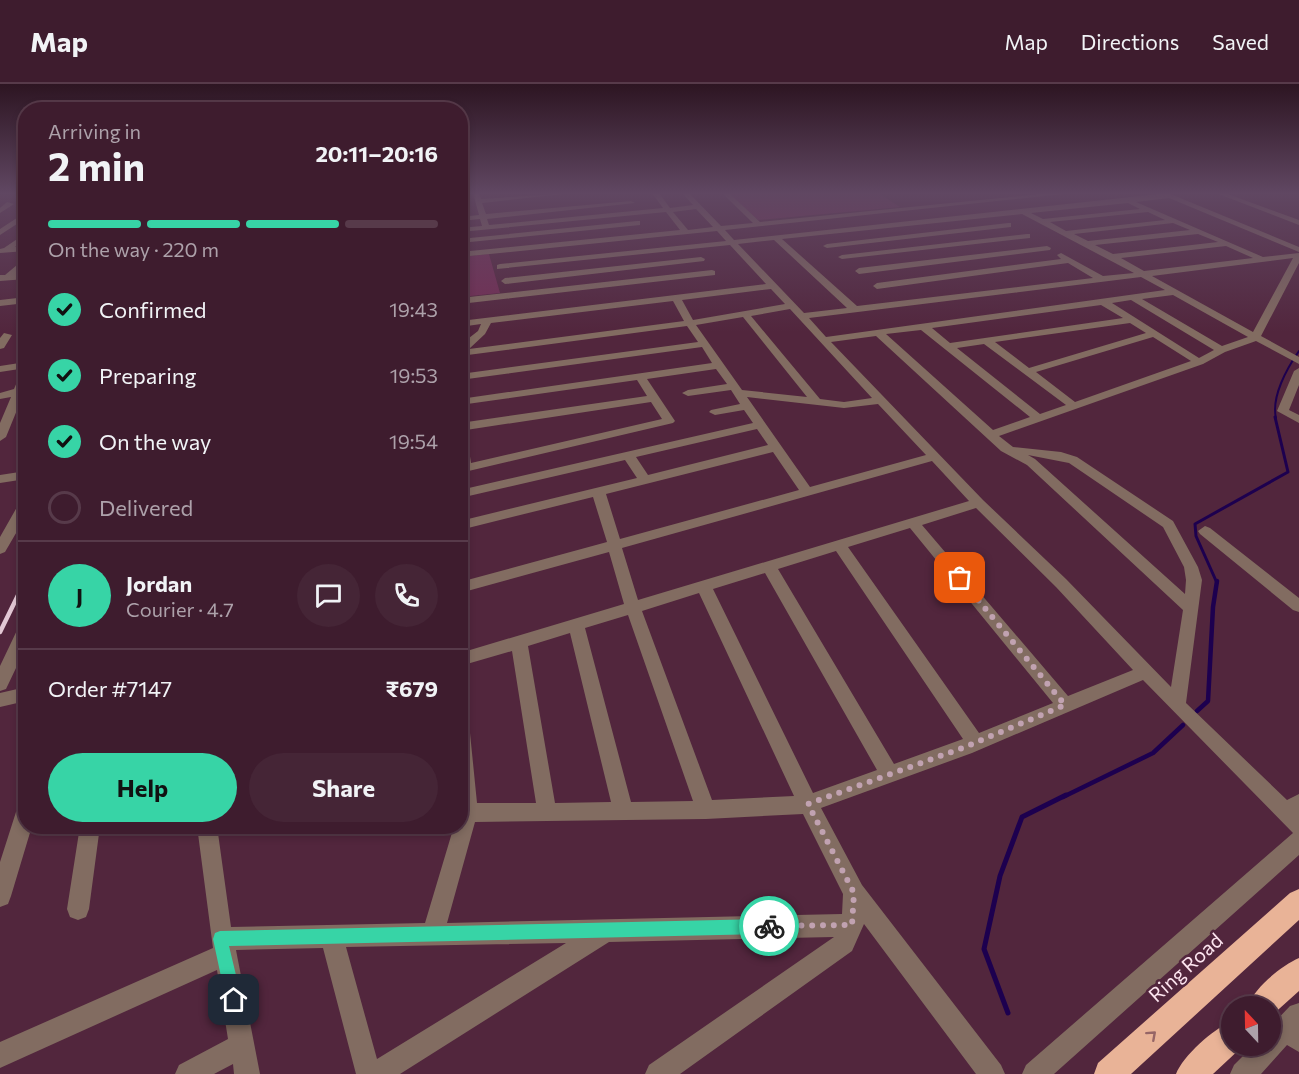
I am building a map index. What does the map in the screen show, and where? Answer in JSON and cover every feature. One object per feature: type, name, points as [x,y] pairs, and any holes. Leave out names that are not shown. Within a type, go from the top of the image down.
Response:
[{"type":"highway","name":"Ring Road","points":[[1109,1074],[1299,903]]},
{"type":"highway","points":[[1273,996],[1299,972]]},
{"type":"highway","points":[[1191,1074],[1221,1046]]},
{"type":"street","points":[[491,239],[509,295]]},
{"type":"street","points":[[468,254],[589,239]]},
{"type":"street","points":[[728,239],[933,457],[1061,583],[1177,705],[1295,814]]},
{"type":"street","points":[[500,267],[765,239]]},
{"type":"street","points":[[777,239],[855,310]]},
{"type":"street","points":[[819,239],[889,295],[1101,279],[1299,255]]},
{"type":"street","points":[[827,246],[886,239]]},
{"type":"street","points":[[842,257],[999,239]]},
{"type":"street","points":[[1032,239],[1101,279]]},
{"type":"street","points":[[1077,239],[1294,358]]},
{"type":"street","points":[[1086,244],[1128,239]]},
{"type":"street","points":[[1217,239],[1262,259]]},
{"type":"street","points":[[1273,239],[1299,250]]},
{"type":"street","points":[[4,250],[18,240]]},
{"type":"street","points":[[1112,257],[1228,244]]},
{"type":"street","points":[[691,247],[719,282]]},
{"type":"street","points":[[859,272],[1047,248]]},
{"type":"street","points":[[991,435],[1199,362],[1221,350],[1255,338],[1299,255]]},
{"type":"street","points":[[505,281],[701,259]]},
{"type":"street","points":[[0,260],[18,260]]},
{"type":"street","points":[[468,351],[745,314],[855,310],[889,295],[1069,260]]},
{"type":"street","points":[[0,270],[16,270]]},
{"type":"street","points":[[4,278],[16,270]]},
{"type":"street","points":[[468,300],[509,295],[719,282],[773,286]]},
{"type":"street","points":[[468,323],[676,298],[719,282]]},
{"type":"street","points":[[824,340],[1173,292]]},
{"type":"street","points":[[1132,297],[1221,350]]},
{"type":"street","points":[[676,298],[690,323],[806,491]]},
{"type":"street","points":[[468,345],[482,332],[482,321],[474,299]]},
{"type":"street","points":[[0,303],[18,301]]},
{"type":"street","points":[[1102,301],[1199,362]]},
{"type":"street","points":[[745,314],[817,403]]},
{"type":"street","points":[[948,346],[1131,320]]},
{"type":"street","points":[[923,326],[1038,418]]},
{"type":"street","points":[[878,332],[1005,448],[1031,462],[1191,608]]},
{"type":"street","points":[[1026,372],[1154,334]]},
{"type":"street","points":[[0,346],[7,335]]},
{"type":"street","points":[[987,341],[1074,406]]},
{"type":"street","points":[[468,376],[705,344]]},
{"type":"street","points":[[468,401],[720,365]]},
{"type":"street","points":[[0,369],[18,366]]},
{"type":"street","points":[[1299,371],[1295,390],[1283,411],[1299,420]]},
{"type":"street","points":[[468,467],[669,421],[640,376]]},
{"type":"street","points":[[688,393],[736,389],[817,403],[844,405],[880,400]]},
{"type":"street","points":[[0,396],[18,391]]},
{"type":"street","points":[[0,438],[18,393]]},
{"type":"street","points":[[468,427],[654,398]]},
{"type":"street","points":[[715,412],[748,406]]},
{"type":"street","points":[[468,492],[760,424]]},
{"type":"street","points":[[617,433],[646,480]]},
{"type":"street","points":[[468,524],[776,447]]},
{"type":"street","points":[[1005,448],[1061,456],[1073,460],[1168,524],[1191,567],[1194,580],[1177,705]]},
{"type":"street","points":[[468,586],[933,457]]},
{"type":"street","points":[[0,479],[18,476]]},
{"type":"street","points":[[599,493],[633,608],[706,810]]},
{"type":"street","points":[[468,658],[978,503]]},
{"type":"street","points":[[0,522],[17,519]]},
{"type":"street","points":[[0,549],[17,519]]},
{"type":"street","points":[[914,524],[1065,705]]},
{"type":"street","points":[[1205,531],[1299,606]]},
{"type":"street","points":[[840,546],[975,742]]},
{"type":"street","points":[[769,567],[889,774]]},
{"type":"street","points":[[704,587],[808,804],[854,893],[992,1074]]},
{"type":"street","points":[[576,626],[623,810]]},
{"type":"street","points":[[519,643],[547,812]]},
{"type":"street","points":[[0,684],[18,645]]},
{"type":"street","points":[[468,813],[706,810],[808,804],[975,742],[1145,672]]},
{"type":"street","points":[[0,700],[18,696]]},
{"type":"street","points":[[0,896],[19,834]]},
{"type":"street","points":[[78,909],[89,834]]},
{"type":"street","points":[[208,834],[223,946],[247,1074]]},
{"type":"street","points":[[433,934],[459,834]]},
{"type":"street","points":[[1035,1074],[1299,841]]},
{"type":"street","points":[[658,1074],[844,943],[852,925],[854,893]]},
{"type":"street","points":[[0,1055],[223,946],[331,936],[852,925]]},
{"type":"street","points":[[377,1074],[606,930]]},
{"type":"street","points":[[331,936],[369,1074]]},
{"type":"street","points":[[1281,1037],[1295,1027]]},
{"type":"street","points":[[188,1074],[242,1045]]},
{"type":"street","points":[[1243,1074],[1260,1056]]},
{"type":"shaded area","points":[[489,254],[500,293],[468,296],[468,256]]},
{"type":"waterway","points":[[1276,418],[1278,392],[1285,374],[1299,351]]},
{"type":"waterway","points":[[1217,582],[1196,536],[1195,524],[1288,472],[1275,417]]},
{"type":"waterway","points":[[1197,711],[1208,701],[1213,607],[1217,582]]},
{"type":"waterway","points":[[1063,797],[1153,753],[1183,725]]},
{"type":"waterway","points":[[1008,1013],[984,949],[1000,876],[1022,817],[1066,795]]},
{"type":"railway","points":[[0,632],[18,595]]},
{"type":"way so far","points":[[769,926],[852,925],[854,893],[808,804],[965,747],[1065,705],[960,578]]},
{"type":"route","points":[[234,1000],[226,954],[220,939],[769,926]]}]
